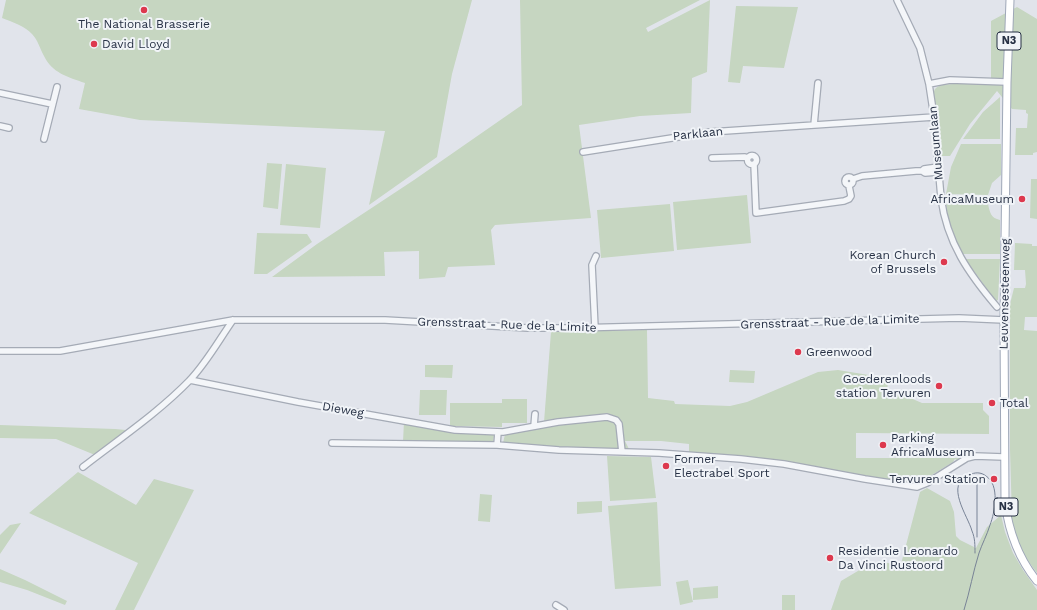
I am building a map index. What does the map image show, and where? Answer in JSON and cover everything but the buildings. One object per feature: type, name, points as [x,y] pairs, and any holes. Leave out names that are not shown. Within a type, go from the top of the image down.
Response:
[{"type":"main road","name":"Leuvensesteenweg","points":[[1010,0],[1007,82],[1004,320],[1005,503],[1011,533],[1020,556],[1037,581]]},
{"type":"street","name":"Museumlaan","points":[[898,0],[920,48],[929,84],[934,117],[942,209],[953,243],[968,271],[997,307]]},
{"type":"street","points":[[929,84],[950,80],[1007,82]]},
{"type":"street","points":[[814,125],[818,83]]},
{"type":"street","points":[[44,139],[57,87]]},
{"type":"street","points":[[0,93],[52,104]]},
{"type":"street","name":"Parklaan","points":[[583,152],[690,134],[934,117]]},
{"type":"street","points":[[0,126],[9,128]]},
{"type":"street","points":[[712,158],[745,157],[748,158],[748,163],[751,165],[754,164],[756,213],[844,201],[849,199],[851,196],[849,186],[846,185],[845,180],[848,177],[853,179],[862,176],[922,171],[925,173],[938,170]]},
{"type":"street","points":[[595,328],[592,265],[596,256]]},
{"type":"street","name":"Grensstraat - Rue de la Limite","points":[[0,351],[60,351],[233,320],[385,320],[528,328],[595,328],[959,318],[1004,320]]},
{"type":"street","points":[[83,467],[162,406],[190,380],[213,351],[233,320]]},
{"type":"street","name":"Dieweg","points":[[190,380],[290,401],[446,428],[498,432],[572,420],[598,417],[611,418],[616,420],[620,427],[622,452]]},
{"type":"street","points":[[534,426],[535,414]]},
{"type":"street","points":[[497,445],[498,432]]},
{"type":"street","points":[[332,443],[497,445],[559,450],[659,453],[766,461],[917,487],[927,483],[967,458],[975,456],[1004,457]]},
{"type":"street","points":[[556,605],[564,610]]},
{"type":"green space","points":[[6,0],[472,0],[452,74],[437,157],[369,205],[385,131],[140,120],[79,109],[85,83],[61,74],[51,67],[36,39],[29,31],[18,24],[2,18]]},
{"type":"green space","points":[[520,0],[700,0],[646,28],[648,32],[710,0],[707,72],[692,78],[691,113],[640,116],[579,125],[591,218],[495,225],[491,230],[495,265],[448,267],[445,277],[419,279],[419,251],[384,252],[385,276],[272,277],[317,244],[414,180],[522,105]]},
{"type":"green space","points":[[736,6],[798,7],[784,68],[743,66],[740,83],[728,82]]},
{"type":"green space","points":[[1017,7],[1037,19],[1037,152],[1033,153],[1033,155],[1015,155],[1016,128],[1027,128],[1028,114],[1026,113],[1026,110],[1012,109],[997,91],[970,124],[950,156],[940,156],[933,94],[934,90],[940,86],[946,85],[991,84],[991,21]]},
{"type":"green space","points":[[1000,97],[1000,139],[963,139],[983,112]]},
{"type":"green space","points":[[961,144],[1001,144],[1001,175],[992,183],[988,195],[946,194],[951,167]]},
{"type":"green space","points":[[267,163],[282,164],[278,209],[263,207]]},
{"type":"green space","points":[[286,164],[326,168],[320,228],[280,225]]},
{"type":"green space","points":[[1031,179],[1037,179],[1037,219],[1030,218]]},
{"type":"green space","points":[[747,195],[751,243],[677,250],[673,202]]},
{"type":"green space","points":[[670,204],[674,251],[601,258],[597,210]]},
{"type":"green space","points":[[946,204],[988,204],[991,215],[1000,220],[1000,254],[962,254],[952,230]]},
{"type":"green space","points":[[257,233],[307,234],[312,242],[267,274],[254,274]]},
{"type":"green space","points":[[1015,243],[1032,244],[1032,246],[1037,246],[1037,317],[1025,317],[1024,330],[1037,331],[1037,573],[1026,558],[1018,542],[1012,519],[1010,449],[1010,304],[1014,288],[1025,288],[1026,284],[1025,270],[1014,270]]},
{"type":"green space","points":[[965,259],[1000,259],[998,300],[996,301]]},
{"type":"green space","points":[[647,330],[648,398],[674,401],[675,404],[730,406],[747,402],[818,372],[838,370],[887,378],[888,393],[908,397],[922,403],[983,403],[983,410],[989,416],[989,434],[856,433],[856,458],[960,458],[957,460],[955,459],[953,462],[917,484],[732,455],[689,453],[689,444],[661,441],[625,441],[629,449],[558,447],[503,443],[506,430],[544,422],[551,332]]},
{"type":"green space","points":[[425,365],[453,365],[452,378],[425,377]]},
{"type":"green space","points":[[730,370],[755,371],[754,383],[729,382]]},
{"type":"green space","points":[[420,390],[447,390],[446,415],[419,415]]},
{"type":"green space","points":[[502,399],[527,399],[527,423],[502,423],[502,427],[450,426],[450,403],[502,403]]},
{"type":"green space","points":[[404,421],[459,433],[494,435],[493,443],[403,442]]},
{"type":"green space","points":[[0,425],[126,430],[95,455],[56,439],[0,438]]},
{"type":"green space","points":[[607,456],[651,457],[656,498],[610,501]]},
{"type":"green space","points":[[78,472],[136,505],[154,479],[194,490],[134,610],[115,610],[138,563],[29,513]]},
{"type":"green space","points":[[927,488],[950,501],[954,512],[956,536],[960,540],[976,548],[987,527],[1001,515],[1005,532],[1013,553],[1037,590],[1037,610],[831,610],[841,581],[873,562],[901,564],[920,492]]},
{"type":"green space","points":[[480,494],[492,495],[490,522],[478,521]]},
{"type":"green space","points":[[602,501],[602,512],[577,514],[577,502]]},
{"type":"green space","points":[[657,502],[661,586],[615,589],[608,506]]},
{"type":"green space","points":[[21,523],[0,554],[0,535],[10,525]]},
{"type":"green space","points":[[0,569],[67,601],[65,605],[27,590],[0,582]]},
{"type":"green space","points":[[688,580],[693,602],[680,605],[676,582]]},
{"type":"green space","points":[[718,586],[718,598],[693,600],[693,588]]},
{"type":"green space","points":[[782,595],[795,595],[795,610],[782,610]]},
{"type":"tram line","points":[[964,610],[977,560],[992,520],[995,506],[995,492],[990,480],[986,476],[978,473],[971,474],[962,479],[958,485],[960,501],[973,534],[975,553]]},
{"type":"tram line","points":[[977,479],[977,537]]},
{"type":"place","name":"The National Brasserie","points":[[144,10]]},
{"type":"place","name":"David Lloyd","points":[[94,44]]},
{"type":"place","name":"AfricaMuseum","points":[[1022,199]]},
{"type":"place","name":"Korean Church of Brussels","points":[[944,262]]},
{"type":"place","name":"Greenwood","points":[[798,352]]},
{"type":"place","name":"Goederenloods station Tervuren","points":[[939,386]]},
{"type":"place","name":"Total","points":[[992,403]]},
{"type":"place","name":"Parking AfricaMuseum","points":[[883,445]]},
{"type":"place","name":"Former Electrabel Sport","points":[[666,466]]},
{"type":"place","name":"Tervuren Station","points":[[994,479]]},
{"type":"place","name":"Residentie Leonardo Da Vinci Rustoord","points":[[830,558]]}]
